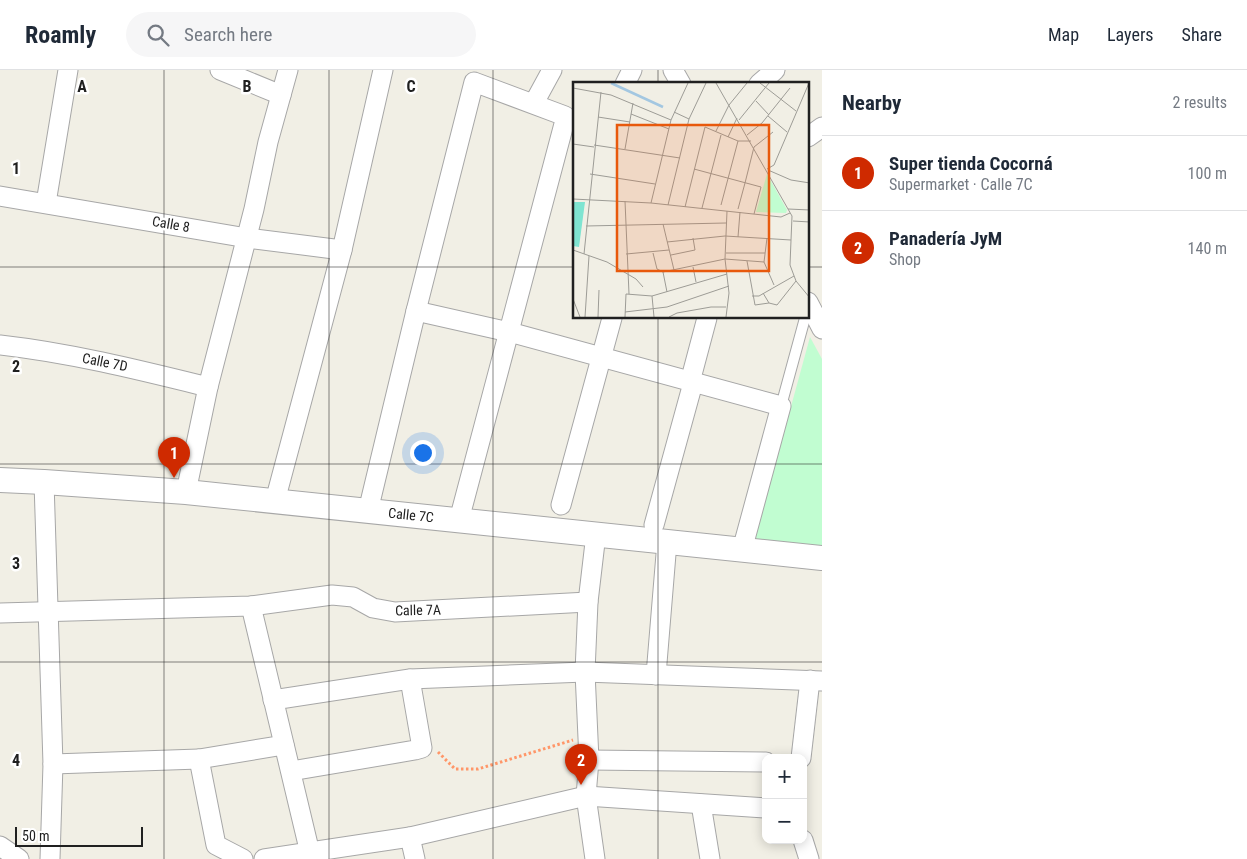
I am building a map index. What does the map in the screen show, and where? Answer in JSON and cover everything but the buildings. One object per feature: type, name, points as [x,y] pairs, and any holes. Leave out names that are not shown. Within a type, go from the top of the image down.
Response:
[{"type":"street","points":[[46,203],[68,70]]},
{"type":"street","points":[[220,70],[281,95]]},
{"type":"street","points":[[186,492],[208,387],[247,238],[268,142],[288,70]]},
{"type":"street","points":[[275,501],[342,250],[382,70]]},
{"type":"street","points":[[534,103],[552,70]]},
{"type":"street","points":[[627,82],[632,70]]},
{"type":"street","points":[[673,70],[680,82]]},
{"type":"street","points":[[761,82],[775,70]]},
{"type":"street","points":[[368,511],[474,82],[534,103],[564,116],[569,126],[509,332],[459,520]]},
{"type":"street","points":[[810,136],[822,127]]},
{"type":"street","name":"Calle 8","points":[[0,196],[247,238],[342,250]]},
{"type":"street","points":[[812,308],[822,329]]},
{"type":"street","points":[[416,311],[509,332],[601,359],[781,406],[742,550]]},
{"type":"street","points":[[562,505],[612,319]]},
{"type":"street","points":[[656,675],[661,534],[707,319]]},
{"type":"street","name":"Calle 7D","points":[[0,345],[34,349],[122,365],[208,387]]},
{"type":"street","name":"Calle 7C","points":[[0,480],[186,492],[596,534],[661,534],[742,550],[822,558]]},
{"type":"street","points":[[44,482],[53,764],[50,859]]},
{"type":"street","points":[[595,859],[586,796],[588,760],[586,672],[588,602],[596,534]]},
{"type":"street","name":"Calle 7A","points":[[0,612],[251,606],[332,595],[353,597],[373,608],[395,612],[588,602]]},
{"type":"street","points":[[251,606],[310,853]]},
{"type":"street","points":[[274,700],[410,679],[586,672],[816,680],[803,754]]},
{"type":"street","points":[[291,771],[422,748],[410,679]]},
{"type":"street","points":[[53,764],[199,759],[284,745]]},
{"type":"street","points":[[199,759],[216,845],[243,859]]},
{"type":"street","points":[[588,760],[762,762]]},
{"type":"street","points":[[264,859],[410,837],[586,796],[762,808]]},
{"type":"street","points":[[701,804],[710,859]]},
{"type":"street","points":[[410,837],[415,859]]},
{"type":"street","points":[[804,844],[809,859]]},
{"type":"street","points":[[0,846],[20,859]]},
{"type":"lane","points":[[781,406],[809,319]]},
{"type":"path","points":[[422,748],[437,751],[455,769],[478,770],[587,735]]},
{"type":"green space","points":[[810,337],[822,359],[822,548],[754,542]]},
{"type":"place","name":"Super tienda Cocorná","points":[[174,478]]},
{"type":"place","name":"Panadería JyM","points":[[581,785]]}]
